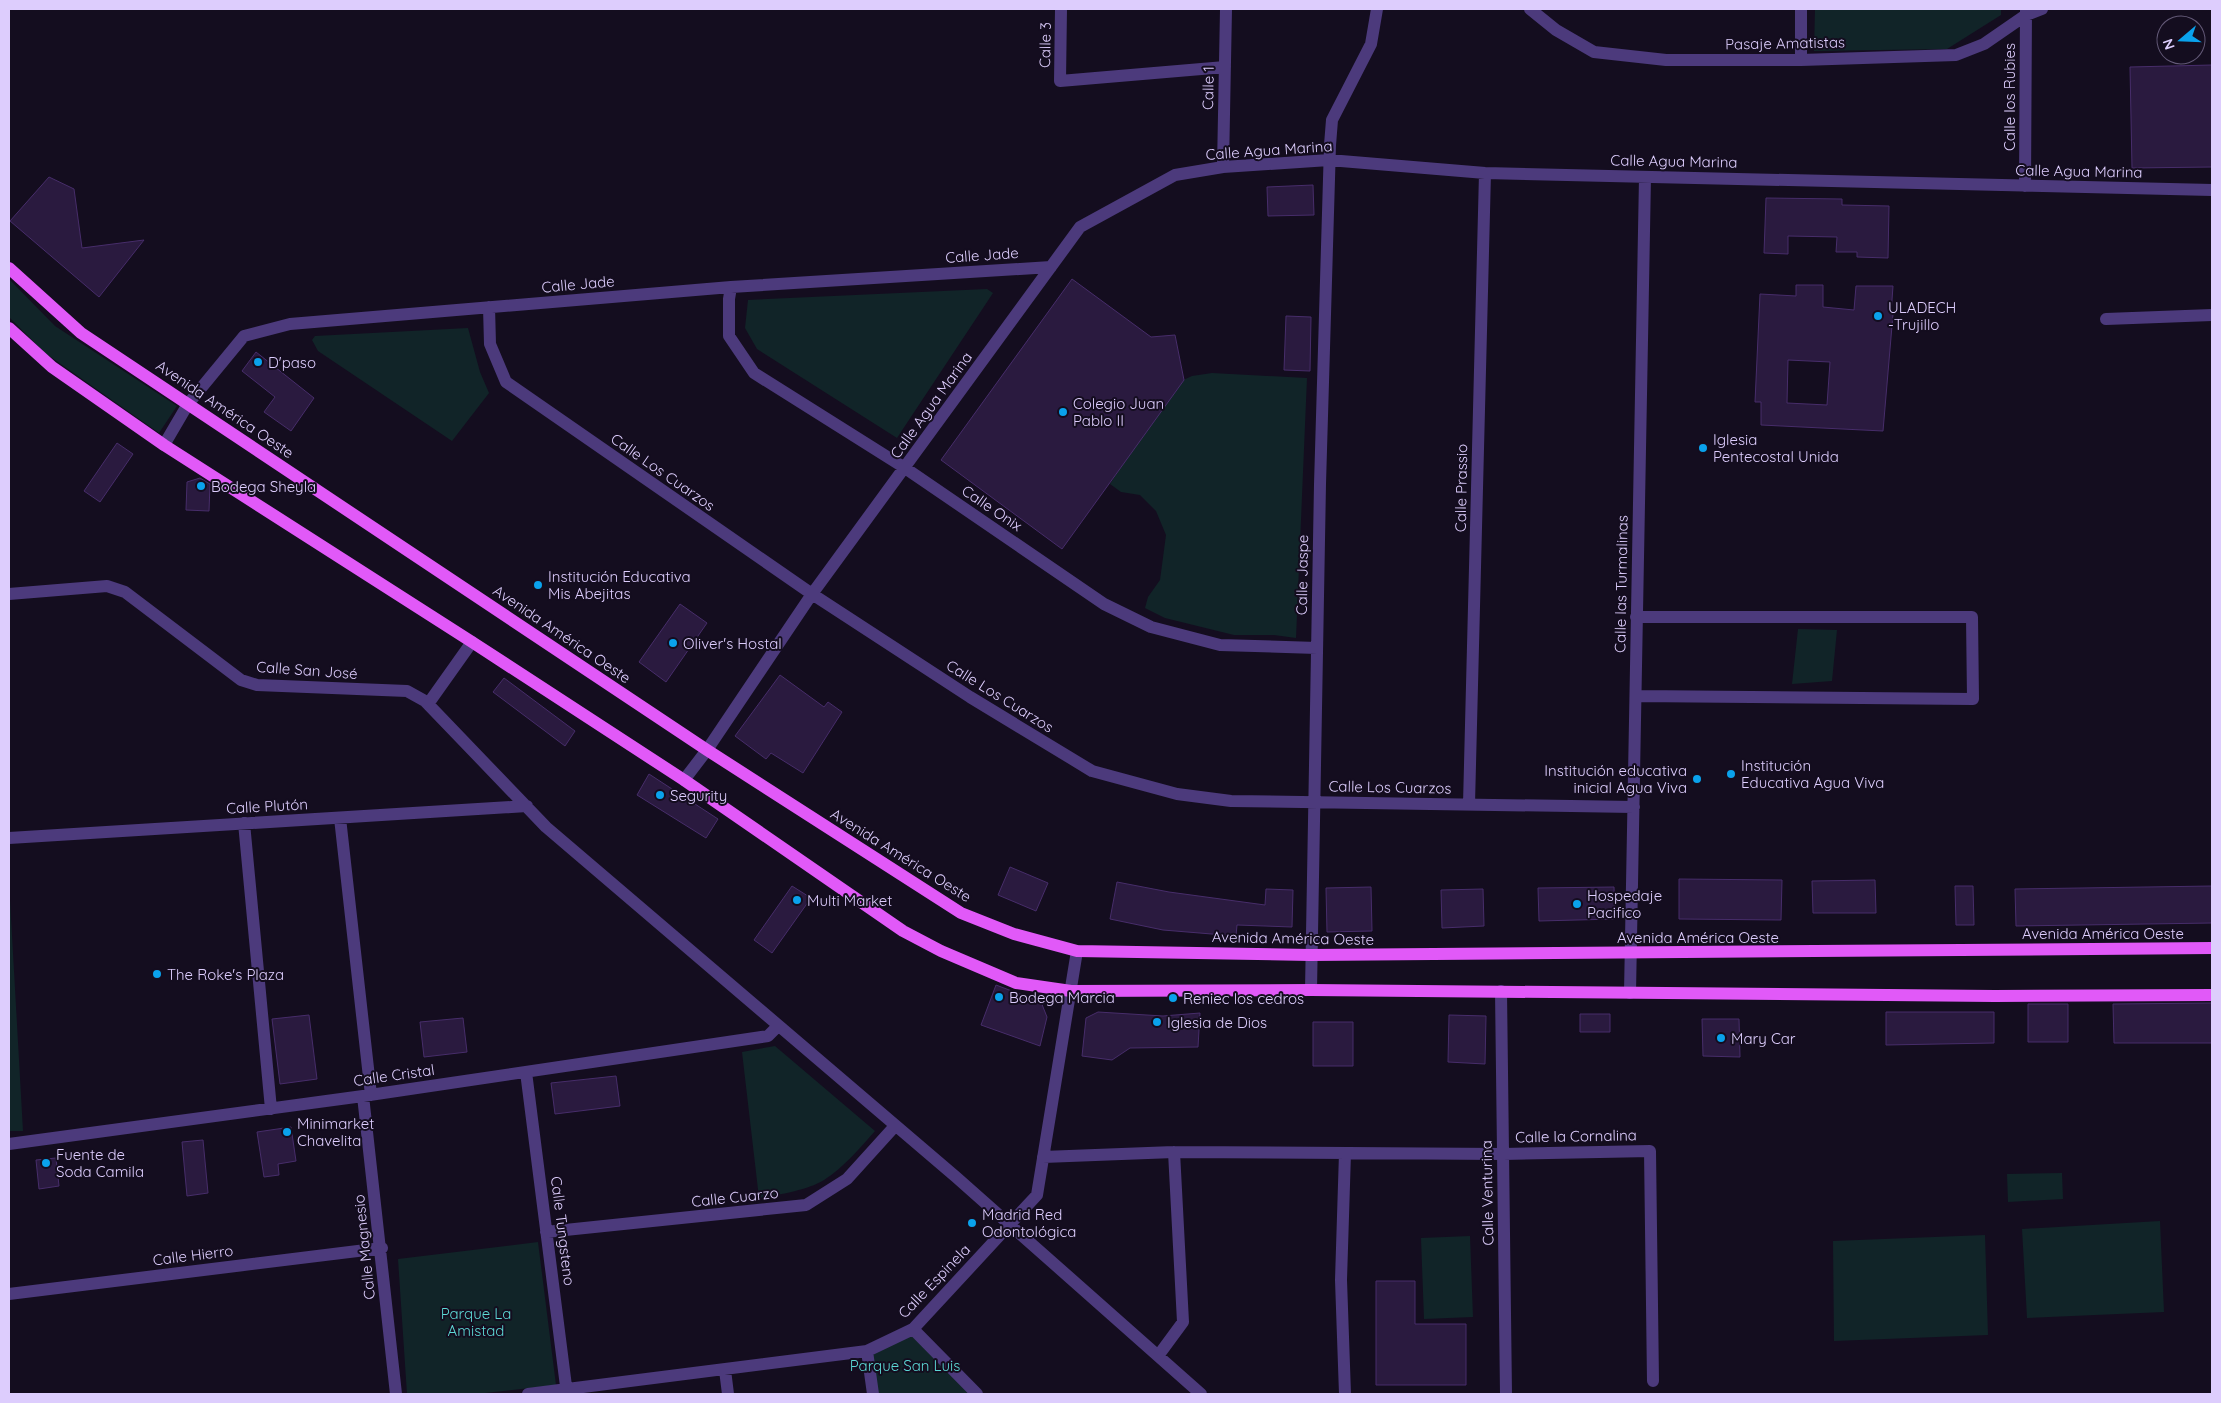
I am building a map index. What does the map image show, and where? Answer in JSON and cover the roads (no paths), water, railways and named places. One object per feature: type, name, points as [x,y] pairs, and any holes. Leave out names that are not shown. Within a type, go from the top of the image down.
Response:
[{"type":"main road","name":"Avenida América Oeste","points":[[9,268],[81,333],[707,750],[961,913],[1014,934],[1077,951],[1310,955],[2212,948]]},
{"type":"main road","points":[[9,328],[52,367],[164,444],[684,780],[903,931],[941,951],[1016,983],[1070,991],[1311,990],[1995,996],[2212,995]]},
{"type":"street","name":"Calle 3","points":[[1061,9],[1060,81],[1225,67]]},
{"type":"street","name":"Calle 1","points":[[1223,167],[1226,9]]},
{"type":"street","name":"Calle Jaspe","points":[[1311,990],[1310,955],[1329,160],[1332,120],[1371,44],[1377,9]]},
{"type":"street","name":"Pasaje Amatistas","points":[[1530,9],[1556,30],[1594,52],[1666,60],[1801,60],[1956,54],[1984,44],[2026,12],[2042,9]]},
{"type":"street","points":[[1801,9],[1801,60]]},
{"type":"street","name":"Calle los Rubies","points":[[2025,186],[2026,12]]},
{"type":"street","name":"Calle Agua Marina","points":[[684,780],[707,750],[812,594],[1080,227],[1175,176],[1223,167],[1329,160],[1485,173],[2212,190]]},
{"type":"street","name":"Calle Prassio","points":[[1469,804],[1485,173]]},
{"type":"street","name":"Calle las Turmalinas","points":[[1630,993],[1645,177]]},
{"type":"street","name":"Calle Jade","points":[[164,444],[188,404],[244,336],[290,324],[731,287],[1052,266]]},
{"type":"street","name":"Calle Onix","points":[[731,287],[729,336],[754,373],[905,468],[1104,604],[1150,627],[1220,645],[1317,648]]},
{"type":"street","name":"Calle Los Cuarzos","points":[[489,307],[490,344],[506,382],[812,594],[970,697],[1092,771],[1177,794],[1231,801],[1634,807]]},
{"type":"street","points":[[2106,319],[2212,315]]},
{"type":"street","name":"Calle San José","points":[[9,594],[106,586],[125,592],[240,680],[257,685],[407,691],[428,704],[546,828],[1010,1225],[1201,1394]]},
{"type":"street","points":[[1636,617],[1972,617],[1973,699],[1636,696]]},
{"type":"street","points":[[428,704],[472,642]]},
{"type":"street","name":"Calle Plutón","points":[[9,838],[527,806]]},
{"type":"street","name":"Calle Magnesio","points":[[340,818],[396,1394]]},
{"type":"street","points":[[244,823],[271,1109]]},
{"type":"street","name":"Calle Espinela","points":[[528,1394],[566,1392],[867,1351],[913,1329],[1037,1195],[1077,951]]},
{"type":"street","name":"Calle Venturina","points":[[1501,992],[1506,1394]]},
{"type":"street","name":"Calle Cristal","points":[[9,1144],[271,1109],[768,1036],[778,1026]]},
{"type":"street","name":"Calle Tungsteno","points":[[526,1072],[566,1392]]},
{"type":"street","name":"Calle Cuarzo","points":[[546,1232],[806,1206],[847,1179],[895,1126]]},
{"type":"street","name":"Calle la Cornalina","points":[[1043,1157],[1174,1152],[1503,1154],[1650,1151],[1653,1381]]},
{"type":"street","points":[[1158,1356],[1183,1322],[1174,1152]]},
{"type":"street","points":[[1345,1153],[1342,1280],[1345,1394]]},
{"type":"street","name":"Calle Hierro","points":[[9,1294],[382,1248]]},
{"type":"street","points":[[913,1329],[978,1394]]},
{"type":"street","points":[[867,1351],[873,1394]]},
{"type":"street","points":[[725,1370],[728,1394]]},
{"type":"place","name":"ULADECH -Trujillo","points":[[1878,316]]},
{"type":"place","name":"D'paso","points":[[258,362]]},
{"type":"place","name":"Colegio Juan Pablo II","points":[[1063,412]]},
{"type":"place","name":"Iglesia Pentecostal Unida","points":[[1703,448]]},
{"type":"place","name":"Bodega Sheyla","points":[[201,486]]},
{"type":"place","name":"Institución Educativa Mis Abejitas","points":[[538,585]]},
{"type":"place","name":"Oliver's Hostal","points":[[673,643]]},
{"type":"place","name":"Institución Educativa Agua Viva","points":[[1731,774]]},
{"type":"place","name":"Institución educativa inicial Agua Viva","points":[[1697,779]]},
{"type":"place","name":"Segurity","points":[[660,795]]},
{"type":"place","name":"Multi Market","points":[[797,900]]},
{"type":"place","name":"Hospedaje Pacifico","points":[[1577,904]]},
{"type":"place","name":"The Roke's Plaza","points":[[157,974]]},
{"type":"place","name":"Bodega Marcia","points":[[999,997]]},
{"type":"place","name":"Reniec los cedros","points":[[1173,998]]},
{"type":"place","name":"Iglesia de Dios","points":[[1157,1022]]},
{"type":"place","name":"Mary Car","points":[[1721,1038]]},
{"type":"place","name":"Minimarket Chavelita","points":[[287,1132]]},
{"type":"place","name":"Fuente de Soda Camila","points":[[46,1163]]},
{"type":"place","name":"Madrid Red Odontológica","points":[[972,1223]]},
{"type":"park label","name":"Parque La Amistad","points":[[476,1322]]},
{"type":"park label","name":"Parque San Luis","points":[[905,1365]]}]
